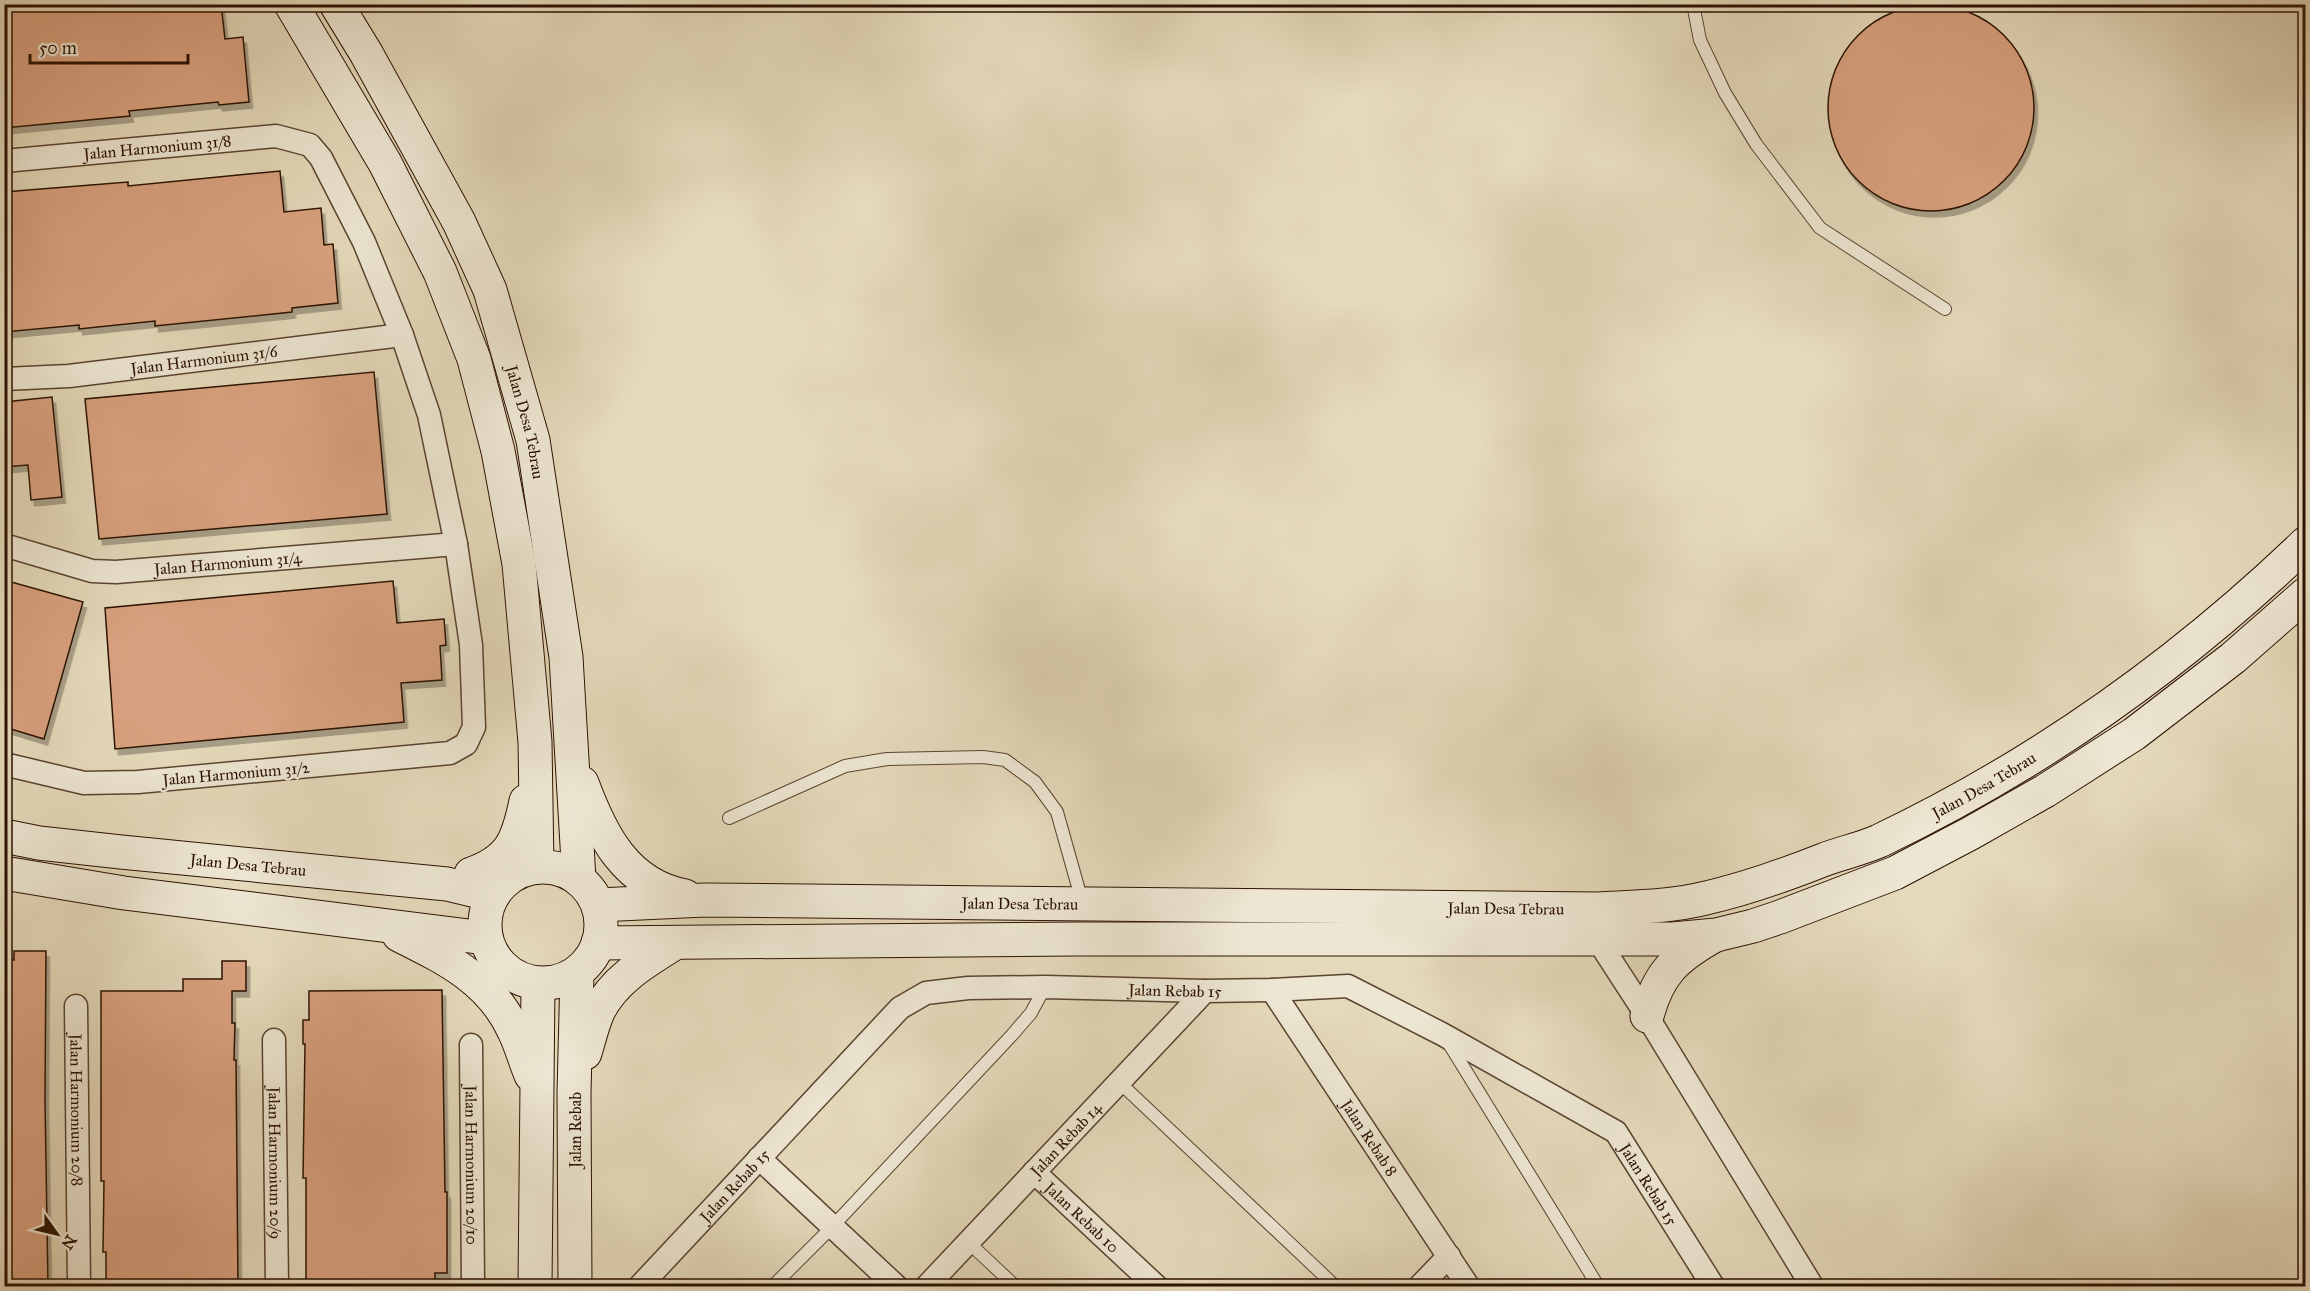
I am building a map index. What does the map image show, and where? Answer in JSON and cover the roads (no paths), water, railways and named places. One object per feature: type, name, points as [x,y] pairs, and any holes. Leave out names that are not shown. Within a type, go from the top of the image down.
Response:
[{"type":"street","name":"Jalan Desa Tebrau","points":[[291,4],[385,163],[440,272],[474,359],[498,451],[519,564],[535,742],[537,867]]},
{"type":"street","name":"Jalan Desa Tebrau","points":[[336,4],[366,53],[454,212],[490,290],[533,440],[566,657],[579,879]]},
{"type":"street","name":"Jalan Harmonium 31/8","points":[[4,161],[276,136],[310,145],[321,158],[364,242],[402,335]]},
{"type":"street","points":[[402,335],[429,415],[456,544]]},
{"type":"street","name":"Jalan Harmonium 31/6","points":[[4,379],[69,376],[402,335]]},
{"type":"street","name":"Jalan Desa Tebrau","points":[[598,943],[1078,939],[1597,924],[1663,906],[1739,890],[1876,842],[1947,806],[2026,761],[2114,703],[2211,629],[2306,543]]},
{"type":"street","name":"Jalan Harmonium 31/4","points":[[4,545],[92,571],[116,572],[456,544]]},
{"type":"street","name":"Jalan Harmonium 31/2","points":[[4,764],[84,783],[138,782],[450,753],[466,744],[474,727],[471,645],[456,544]]},
{"type":"street","name":"Jalan Desa Tebrau","points":[[598,905],[705,900],[1083,904],[1597,924],[1673,939],[1716,935],[1753,926],[1895,873],[2045,791],[2134,734],[2224,665],[2306,594]]},
{"type":"street","points":[[447,884],[487,869],[501,860],[515,842],[527,797],[535,742]]},
{"type":"street","points":[[572,756],[593,814],[631,871],[660,890],[705,900]]},
{"type":"street","name":"Jalan Desa Tebrau","points":[[4,836],[39,843],[121,852],[447,884],[493,895]]},
{"type":"street","points":[[537,867],[552,867],[566,871],[579,879],[590,891],[598,905],[601,924],[598,943],[593,954],[577,973],[565,980],[538,984],[526,982],[504,970],[489,950],[484,923],[486,908],[501,884],[523,870],[537,867]]},
{"type":"street","points":[[4,873],[124,893],[485,938]]},
{"type":"street","points":[[1597,924],[1647,1016],[1812,1287]]},
{"type":"street","points":[[383,926],[458,966],[491,995],[514,1032],[537,1088]]},
{"type":"street","points":[[1647,1016],[1653,994],[1663,975],[1678,958],[1716,935]]},
{"type":"street","points":[[574,1093],[592,1028],[609,994],[635,970],[675,943]]},
{"type":"street","name":"Jalan Rebab","points":[[575,1287],[574,1093],[577,973]]},
{"type":"street","points":[[535,1287],[538,984]]},
{"type":"street","name":"Jalan Rebab 15","points":[[640,1287],[900,1008],[926,993],[968,988],[1045,987],[1205,991],[1348,986],[1442,1034],[1616,1132],[1713,1287]]},
{"type":"street","name":"Jalan Rebab 8","points":[[1272,990],[1468,1287]]},
{"type":"street","name":"Jalan Rebab 14","points":[[927,1287],[1205,991]]},
{"type":"street","name":"Jalan Harmonium 20/8","points":[[76,1006],[79,1287]]},
{"type":"street","name":"Jalan Harmonium 20/9","points":[[274,1040],[277,1287]]},
{"type":"street","name":"Jalan Harmonium 20/10","points":[[471,1045],[473,1287]]},
{"type":"street","points":[[759,1158],[896,1287]]},
{"type":"street","name":"Jalan Rebab 10","points":[[1034,1172],[1156,1287]]},
{"type":"street","points":[[1420,1287],[1449,1256]]},
{"type":"lane","points":[[1693,4],[1700,40],[1725,93],[1756,144],[1820,228],[1945,309]]},
{"type":"lane","points":[[729,818],[845,766],[887,759],[983,757],[1005,760],[1035,782],[1056,812],[1083,904]]},
{"type":"lane","points":[[773,1287],[1012,1035],[1031,1013],[1045,987]]},
{"type":"lane","points":[[1442,1034],[1598,1287]]},
{"type":"lane","points":[[1119,1082],[1335,1287]]},
{"type":"lane","points":[[968,1242],[1015,1287]]}]
